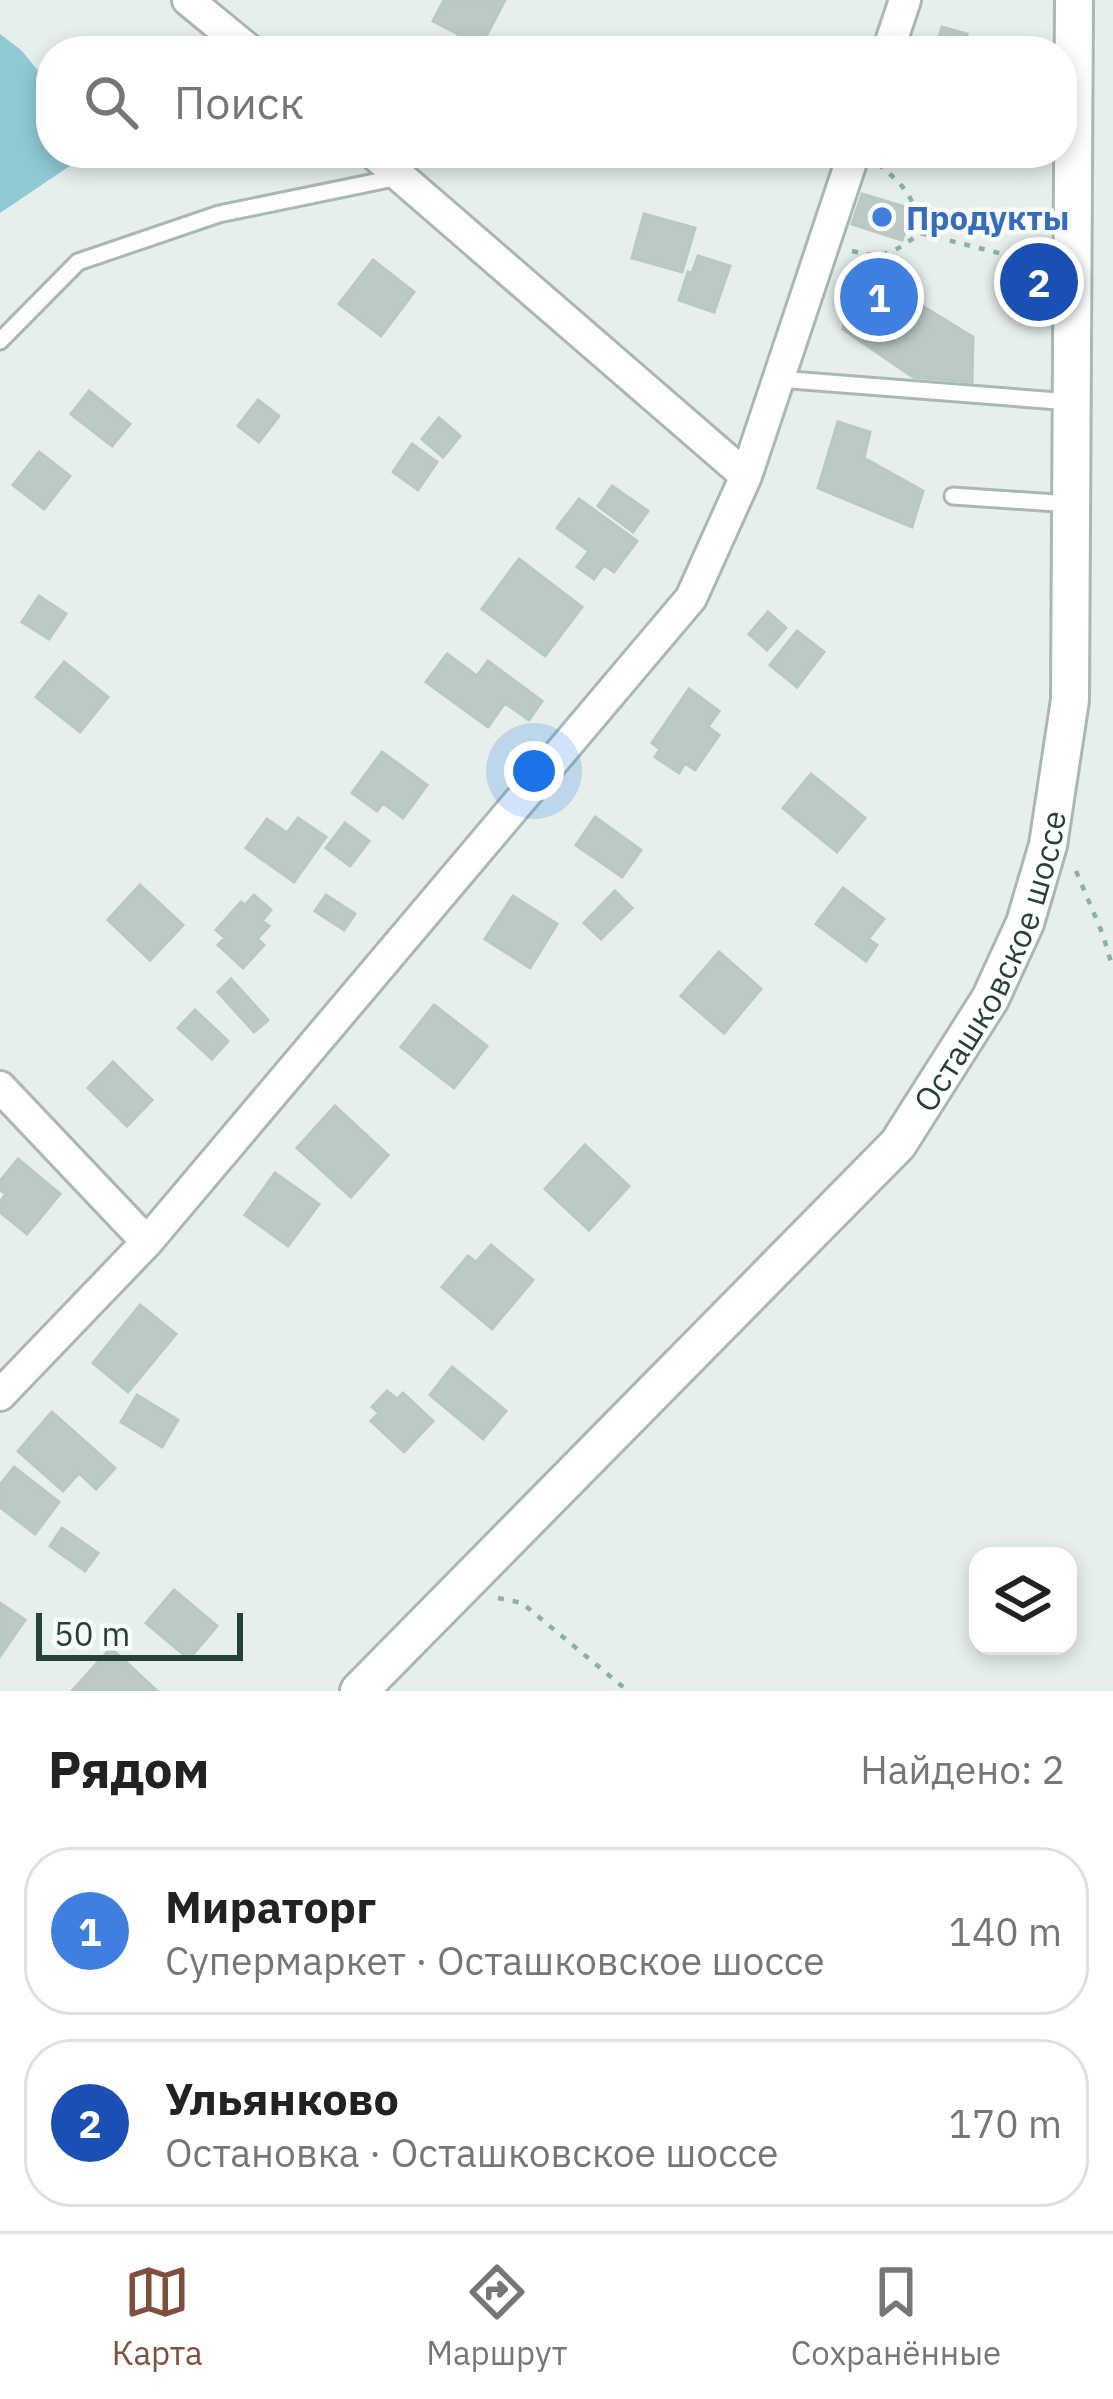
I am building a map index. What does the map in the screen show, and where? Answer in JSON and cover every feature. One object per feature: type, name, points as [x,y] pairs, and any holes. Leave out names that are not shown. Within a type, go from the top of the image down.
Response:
[{"type":"street","points":[[188,0],[232,36]]},
{"type":"street","points":[[893,36],[905,0]]},
{"type":"street","name":"Осташковское шоссе","points":[[1074,0],[1074,36]]},
{"type":"street","points":[[392,168],[746,476]]},
{"type":"street","points":[[0,1394],[147,1242],[691,598],[746,476],[824,242],[860,168]]},
{"type":"street","name":"Осташковское шоссе","points":[[359,1691],[898,1144],[989,999],[1025,923],[1048,845],[1070,700],[1073,168]]},
{"type":"street","points":[[0,1087],[147,1242]]},
{"type":"lane","points":[[0,341],[78,262],[219,214],[402,176]]},
{"type":"lane","points":[[778,379],[1071,402]]},
{"type":"lane","points":[[952,496],[1071,504]]},
{"type":"path","points":[[879,168],[902,184],[917,208],[920,233]]},
{"type":"path","points":[[920,233],[1022,259],[1047,230]]},
{"type":"path","points":[[824,242],[865,255],[892,254],[920,233]]},
{"type":"path","points":[[1053,816],[1113,969]]},
{"type":"path","points":[[458,1591],[522,1603],[628,1691]]},
{"type":"water","points":[[0,34],[36,68],[36,168],[67,168],[0,213]]},
{"type":"building","points":[[444,0],[505,0],[486,36],[462,36],[433,21]]},
{"type":"building","points":[[942,27],[967,34],[966,36],[939,36]]},
{"type":"building","name":"Продукты","points":[[862,194],[912,209],[902,240],[852,224]]},
{"type":"building","points":[[644,214],[695,228],[682,272],[632,258]]},
{"type":"building","points":[[698,256],[730,266],[714,312],[679,300]]},
{"type":"building","points":[[373,260],[414,292],[381,336],[339,304]]},
{"type":"building","points":[[857,266],[973,337],[972,382],[913,377],[843,329]]},
{"type":"building","points":[[89,391],[130,424],[112,446],[71,414]]},
{"type":"building","points":[[258,400],[279,416],[259,442],[238,426]]},
{"type":"building","points":[[439,418],[460,436],[443,457],[422,439]]},
{"type":"building","points":[[838,422],[870,432],[864,458],[923,491],[912,527],[818,488]]},
{"type":"building","points":[[412,444],[437,462],[418,490],[393,472]]},
{"type":"building","points":[[39,452],[70,476],[44,509],[13,485]]},
{"type":"building","points":[[612,486],[648,511],[633,532],[598,506]]},
{"type":"building","points":[[579,499],[637,541],[614,572],[604,565],[594,579],[577,567],[589,551],[557,528]]},
{"type":"building","points":[[519,559],[582,607],[545,656],[482,609]]},
{"type":"building","points":[[39,596],[66,614],[49,639],[22,622]]},
{"type":"building","points":[[768,612],[786,628],[767,650],[749,634]]},
{"type":"building","points":[[797,631],[824,652],[797,687],[770,665]]},
{"type":"building","points":[[447,654],[477,676],[488,661],[542,701],[529,720],[505,703],[488,727],[426,682]]},
{"type":"building","points":[[64,662],[108,697],[80,732],[36,697]]},
{"type":"building","points":[[689,689],[719,711],[708,727],[719,735],[695,770],[685,763],[679,773],[655,757],[660,749],[652,743]]},
{"type":"building","points":[[382,752],[427,785],[403,818],[383,803],[377,811],[352,793]]},
{"type":"building","points":[[811,774],[865,818],[837,852],[783,808]]},
{"type":"building","points":[[595,817],[641,850],[622,877],[576,845]]},
{"type":"building","points":[[298,818],[326,837],[294,882],[246,848],[267,819],[287,833]]},
{"type":"building","points":[[345,823],[369,841],[350,866],[326,848]]},
{"type":"building","points":[[140,885],[183,925],[150,960],[108,920]]},
{"type":"building","points":[[843,888],[884,919],[868,939],[877,945],[866,961],[816,924]]},
{"type":"building","points":[[615,891],[632,908],[601,939],[584,923]]},
{"type":"building","points":[[254,895],[271,910],[262,921],[269,926],[257,939],[264,945],[243,968],[218,945],[225,938],[216,930],[241,902],[245,905]]},
{"type":"building","points":[[326,895],[355,914],[344,930],[315,911]]},
{"type":"building","points":[[513,896],[557,924],[530,968],[485,939]]},
{"type":"building","points":[[719,952],[761,989],[724,1033],[681,996]]},
{"type":"building","points":[[231,979],[268,1020],[254,1032],[218,992]]},
{"type":"building","points":[[434,1005],[487,1046],[454,1088],[401,1047]]},
{"type":"building","points":[[195,1010],[228,1041],[212,1059],[178,1028]]},
{"type":"building","points":[[113,1062],[152,1100],[127,1126],[88,1088]]},
{"type":"building","points":[[335,1106],[388,1155],[351,1197],[297,1148]]},
{"type":"building","points":[[585,1145],[629,1186],[589,1230],[545,1189]]},
{"type":"building","points":[[18,1159],[60,1194],[27,1234],[0,1212],[6,1194],[0,1190],[0,1181]]},
{"type":"building","points":[[275,1173],[319,1204],[288,1246],[245,1215]]},
{"type":"building","points":[[491,1245],[533,1280],[492,1329],[442,1287],[468,1256],[476,1262]]},
{"type":"building","points":[[140,1305],[176,1334],[128,1392],[93,1363]]},
{"type":"building","points":[[452,1367],[506,1411],[483,1439],[430,1395]]},
{"type":"building","points":[[387,1391],[397,1399],[403,1393],[433,1421],[404,1452],[371,1421],[379,1413],[372,1407]]},
{"type":"building","points":[[137,1395],[178,1420],[162,1447],[121,1422]]},
{"type":"building","points":[[52,1412],[115,1468],[96,1489],[79,1473],[63,1491],[18,1451]]},
{"type":"building","points":[[14,1467],[59,1502],[35,1534],[0,1507],[0,1485]]},
{"type":"building","points":[[62,1528],[98,1553],[85,1571],[50,1546]]},
{"type":"building","points":[[174,1590],[217,1626],[189,1659],[146,1623]]},
{"type":"building","points":[[0,1603],[25,1620],[0,1656]]},
{"type":"building","points":[[111,1648],[157,1691],[72,1691]]},
{"type":"place","name":"Продукты","points":[[882,217]]},
{"type":"place","name":"Ульянково","points":[[1039,282]]},
{"type":"place","name":"Мираторг","points":[[879,297]]}]
